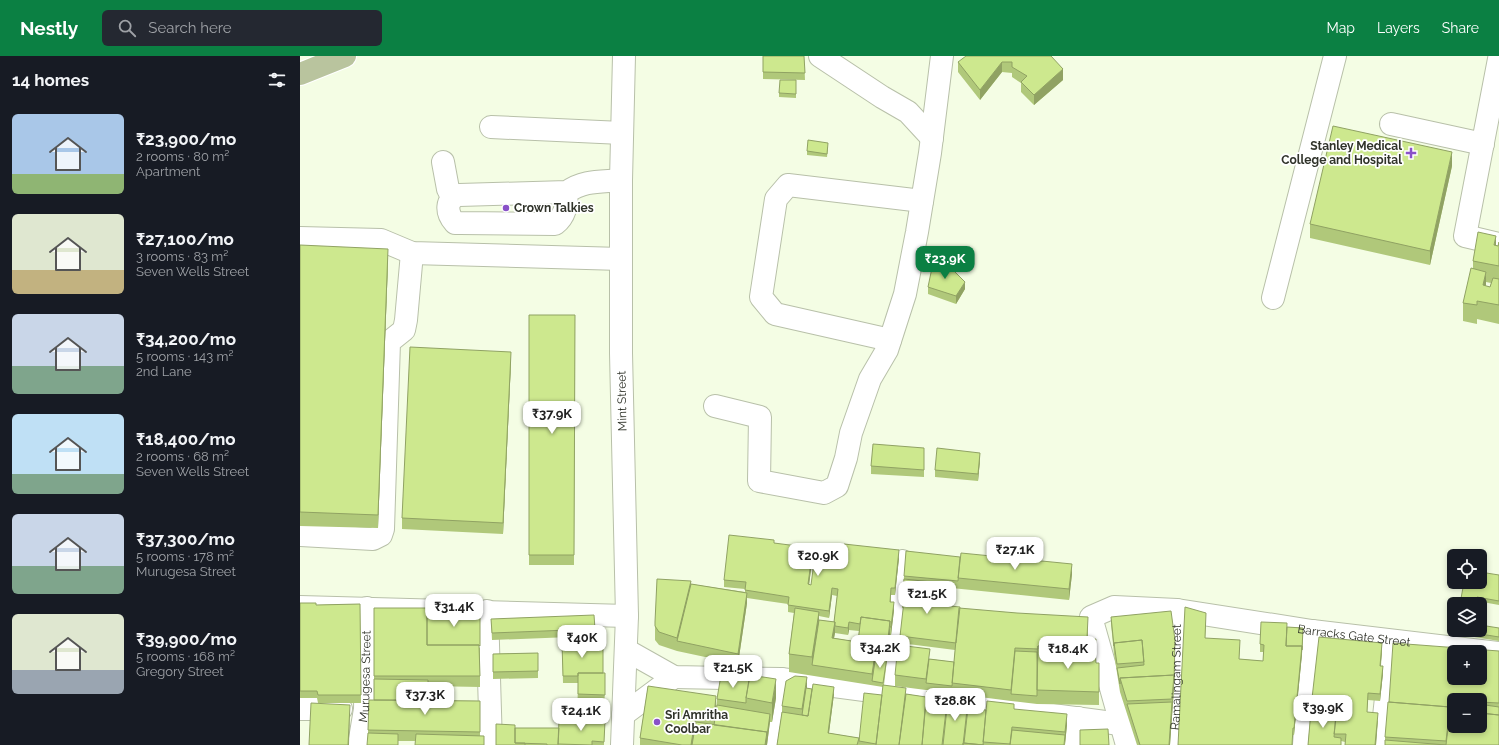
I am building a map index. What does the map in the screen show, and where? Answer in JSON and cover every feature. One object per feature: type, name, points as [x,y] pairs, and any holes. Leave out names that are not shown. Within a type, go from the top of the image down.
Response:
[{"type":"main road","points":[[300,74],[345,56]]},
{"type":"street","name":"Mint Street","points":[[622,745],[626,650],[621,353],[621,180],[624,56]]},
{"type":"street","points":[[820,56],[908,112],[932,138]]},
{"type":"street","points":[[715,406],[760,417],[759,482],[824,493],[837,486],[846,458],[851,433],[870,379],[887,350],[905,294],[932,138],[942,56]]},
{"type":"street","points":[[1273,298],[1334,56]]},
{"type":"street","points":[[1499,59],[1489,134],[1466,236],[1499,244]]},
{"type":"street","points":[[1391,124],[1489,134]]},
{"type":"street","points":[[491,127],[622,133]]},
{"type":"street","points":[[443,162],[448,189],[452,197]]},
{"type":"street","points":[[567,192],[566,209],[560,220],[555,224],[455,223],[448,212],[449,201],[452,197],[459,195],[567,192],[583,183],[621,180]]},
{"type":"street","points":[[890,340],[775,314],[761,297],[776,199],[788,185],[922,202]]},
{"type":"street","points":[[300,238],[381,240],[412,253],[621,259]]},
{"type":"street","points":[[300,535],[373,539],[381,535],[383,529],[389,342],[404,330],[412,253]]},
{"type":"street","points":[[890,692],[902,561]]},
{"type":"street","points":[[300,607],[626,616]]},
{"type":"street","name":"Barracks Gate Street","points":[[1120,724],[1091,617],[1114,607],[1177,610],[1312,631],[1499,653]]},
{"type":"street","name":"Murugesa Street","points":[[359,745],[365,708],[367,608]]},
{"type":"street","name":"Ramalingam Street","points":[[1173,745],[1176,715],[1177,610]]},
{"type":"street","points":[[487,611],[492,745]]},
{"type":"street","points":[[1304,745],[1312,631]]},
{"type":"street","points":[[1381,745],[1392,641]]},
{"type":"street","points":[[626,650],[674,677],[781,679],[890,692],[1120,724],[1127,745]]},
{"type":"street","points":[[623,715],[674,677]]},
{"type":"street","points":[[773,745],[781,679]]},
{"type":"street","points":[[300,709],[365,708]]},
{"type":"street","points":[[1076,745],[1078,718]]},
{"type":"building","points":[[763,56],[804,56],[805,73],[763,72]]},
{"type":"building","points":[[966,56],[1051,56],[1063,69],[1034,95],[1021,82],[1027,76],[1012,67],[1012,62],[1002,62],[980,90],[958,62]]},
{"type":"building","points":[[780,80],[796,80],[796,94],[779,93]]},
{"type":"building","points":[[1333,126],[1452,152],[1430,251],[1310,224]]},
{"type":"building","points":[[808,140],[828,143],[827,154],[807,151]]},
{"type":"building","points":[[1478,232],[1496,236],[1494,245],[1498,246],[1499,242],[1499,266],[1473,261]]},
{"type":"building","points":[[300,245],[388,249],[378,515],[300,512]]},
{"type":"building","points":[[933,263],[954,271],[965,282],[956,296],[928,287]]},
{"type":"building","points":[[1471,268],[1486,272],[1483,285],[1490,287],[1493,278],[1499,279],[1499,305],[1477,301],[1477,305],[1463,303]]},
{"type":"building","points":[[529,315],[575,315],[574,555],[529,555]]},
{"type":"building","points":[[410,347],[511,352],[503,523],[402,518]]},
{"type":"building","points":[[873,444],[924,448],[924,470],[871,466]]},
{"type":"building","points":[[937,448],[980,453],[978,474],[935,470]]},
{"type":"building","points":[[729,535],[774,540],[774,543],[813,548],[808,584],[811,585],[814,562],[841,565],[844,544],[899,550],[895,588],[891,588],[890,602],[894,602],[891,627],[890,621],[861,617],[860,624],[849,622],[848,628],[835,626],[834,622],[838,589],[832,588],[829,611],[788,605],[789,597],[745,590],[746,582],[724,580]]},
{"type":"building","points":[[906,551],[960,557],[958,581],[904,576]]},
{"type":"building","points":[[961,553],[1072,564],[1069,589],[958,578]]},
{"type":"building","points":[[1487,573],[1499,575],[1499,601],[1487,599],[1487,597],[1461,597],[1463,589],[1487,589]]},
{"type":"building","points":[[657,579],[691,581],[677,638],[659,632],[655,626]]},
{"type":"building","points":[[904,579],[932,582],[930,604],[960,607],[956,643],[900,636],[904,601],[902,601]]},
{"type":"building","points":[[691,584],[747,593],[738,654],[677,641]]},
{"type":"building","points":[[300,603],[316,603],[316,605],[360,604],[361,695],[318,695],[317,691],[300,691]]},
{"type":"building","points":[[1185,607],[1206,613],[1205,638],[1240,640],[1239,659],[1263,661],[1264,645],[1260,644],[1261,622],[1287,623],[1286,646],[1302,646],[1292,745],[1178,745]]},
{"type":"building","points":[[374,608],[427,608],[427,645],[479,645],[480,676],[374,676]]},
{"type":"building","points":[[795,608],[819,612],[812,657],[789,654]]},
{"type":"building","points":[[959,608],[1088,617],[1087,638],[1096,639],[1095,650],[1038,646],[1038,649],[1015,648],[1011,690],[952,683]]},
{"type":"building","points":[[427,611],[480,611],[480,646],[427,645]]},
{"type":"building","points":[[1171,611],[1175,640],[1174,681],[1174,675],[1120,678],[1120,684],[1117,668],[1144,665],[1142,640],[1114,643],[1114,646],[1111,617]]},
{"type":"building","points":[[594,615],[595,629],[492,633],[491,619]]},
{"type":"building","points":[[861,617],[890,621],[887,647],[858,642]]},
{"type":"building","points":[[819,620],[835,622],[832,638],[858,642],[858,645],[876,648],[872,674],[812,665]]},
{"type":"building","points":[[1487,626],[1499,628],[1499,637],[1487,635]]},
{"type":"building","points":[[1287,627],[1303,628],[1302,650],[1302,646],[1286,646]]},
{"type":"building","points":[[1319,637],[1382,643],[1380,666],[1383,666],[1380,694],[1368,693],[1367,712],[1378,713],[1375,745],[1345,745],[1346,734],[1334,734],[1337,710],[1311,707]]},
{"type":"building","points":[[1142,640],[1144,662],[1117,664],[1114,643]]},
{"type":"building","points":[[562,643],[603,643],[603,673],[578,673],[578,676],[563,676]]},
{"type":"building","points":[[1393,643],[1447,647],[1447,685],[1487,685],[1487,650],[1499,651],[1499,703],[1487,702],[1487,693],[1447,693],[1447,707],[1389,702]]},
{"type":"building","points":[[898,645],[930,649],[926,679],[895,675]]},
{"type":"building","points":[[1038,646],[1095,649],[1096,663],[1099,663],[1099,692],[1037,690]]},
{"type":"building","points":[[1015,651],[1037,652],[1037,696],[1011,694]]},
{"type":"building","points":[[538,653],[538,671],[493,672],[493,654]]},
{"type":"building","points":[[876,655],[887,657],[883,683],[872,681]]},
{"type":"building","points":[[929,659],[954,662],[952,686],[926,683]]},
{"type":"building","points":[[578,673],[605,673],[605,695],[578,694]]},
{"type":"building","points":[[721,675],[749,680],[746,703],[717,699]]},
{"type":"building","points":[[750,675],[776,679],[772,703],[746,698]]},
{"type":"building","points":[[1174,675],[1172,699],[1127,701],[1120,678]]},
{"type":"building","points":[[795,676],[807,677],[802,709],[782,706],[786,681]]},
{"type":"building","points":[[374,679],[428,680],[428,700],[374,700]]},
{"type":"building","points":[[813,684],[834,687],[828,733],[859,738],[857,745],[777,745],[782,712],[808,716]]},
{"type":"building","points":[[883,685],[906,688],[899,745],[876,745]]},
{"type":"building","points":[[648,686],[716,696],[714,717],[696,714],[691,745],[682,745],[640,738]]},
{"type":"building","points":[[806,688],[812,689],[808,716],[802,715]]},
{"type":"building","points":[[927,691],[948,694],[942,745],[922,745]]},
{"type":"building","points":[[864,693],[882,695],[876,744],[859,741]]},
{"type":"building","points":[[906,694],[926,697],[922,745],[899,745]]},
{"type":"building","points":[[948,699],[968,701],[963,745],[943,745]]},
{"type":"building","points":[[369,700],[480,701],[480,732],[368,730]]},
{"type":"building","points":[[577,701],[605,702],[605,721],[577,720]]},
{"type":"building","points":[[987,701],[1014,704],[1014,709],[1067,714],[1065,732],[1012,727],[1010,744],[983,742]]},
{"type":"building","points":[[1172,702],[1169,745],[1140,745],[1127,704]]},
{"type":"building","points":[[1388,702],[1447,707],[1446,741],[1385,737]]},
{"type":"building","points":[[311,703],[350,705],[348,745],[309,745]]},
{"type":"building","points":[[717,705],[770,714],[767,736],[767,732],[714,725]]},
{"type":"building","points":[[1487,705],[1499,707],[1499,715],[1487,714]]},
{"type":"building","points":[[968,708],[986,710],[983,745],[964,743]]},
{"type":"building","points":[[1311,711],[1336,713],[1334,737],[1341,738],[1341,745],[1308,745]]},
{"type":"building","points":[[1487,714],[1499,715],[1499,745],[1446,745],[1447,733],[1487,733]]},
{"type":"building","points":[[559,720],[605,721],[604,742],[592,741],[592,745],[558,744]]},
{"type":"building","points":[[696,722],[767,732],[765,745],[692,745]]},
{"type":"building","points":[[496,724],[515,725],[515,743],[525,743],[525,745],[496,745]]},
{"type":"building","points":[[515,728],[559,728],[558,745],[515,743]]},
{"type":"building","points":[[1108,729],[1109,745],[1080,745],[1080,730]]},
{"type":"building","points":[[1012,730],[1065,735],[1064,745],[1010,745]]},
{"type":"building","points":[[368,733],[398,734],[398,745],[367,745]]},
{"type":"building","points":[[416,734],[484,736],[484,745],[415,745]]},
{"type":"building","points":[[1385,740],[1446,745],[1385,745]]},
{"type":"building","points":[[963,743],[984,745],[963,745]]},
{"type":"place","name":"Stanley Medical College and Hospital","points":[[1411,153]]},
{"type":"place","name":"Crown Talkies","points":[[506,208]]},
{"type":"place","name":"Sri Amritha Coolbar","points":[[657,722]]}]
